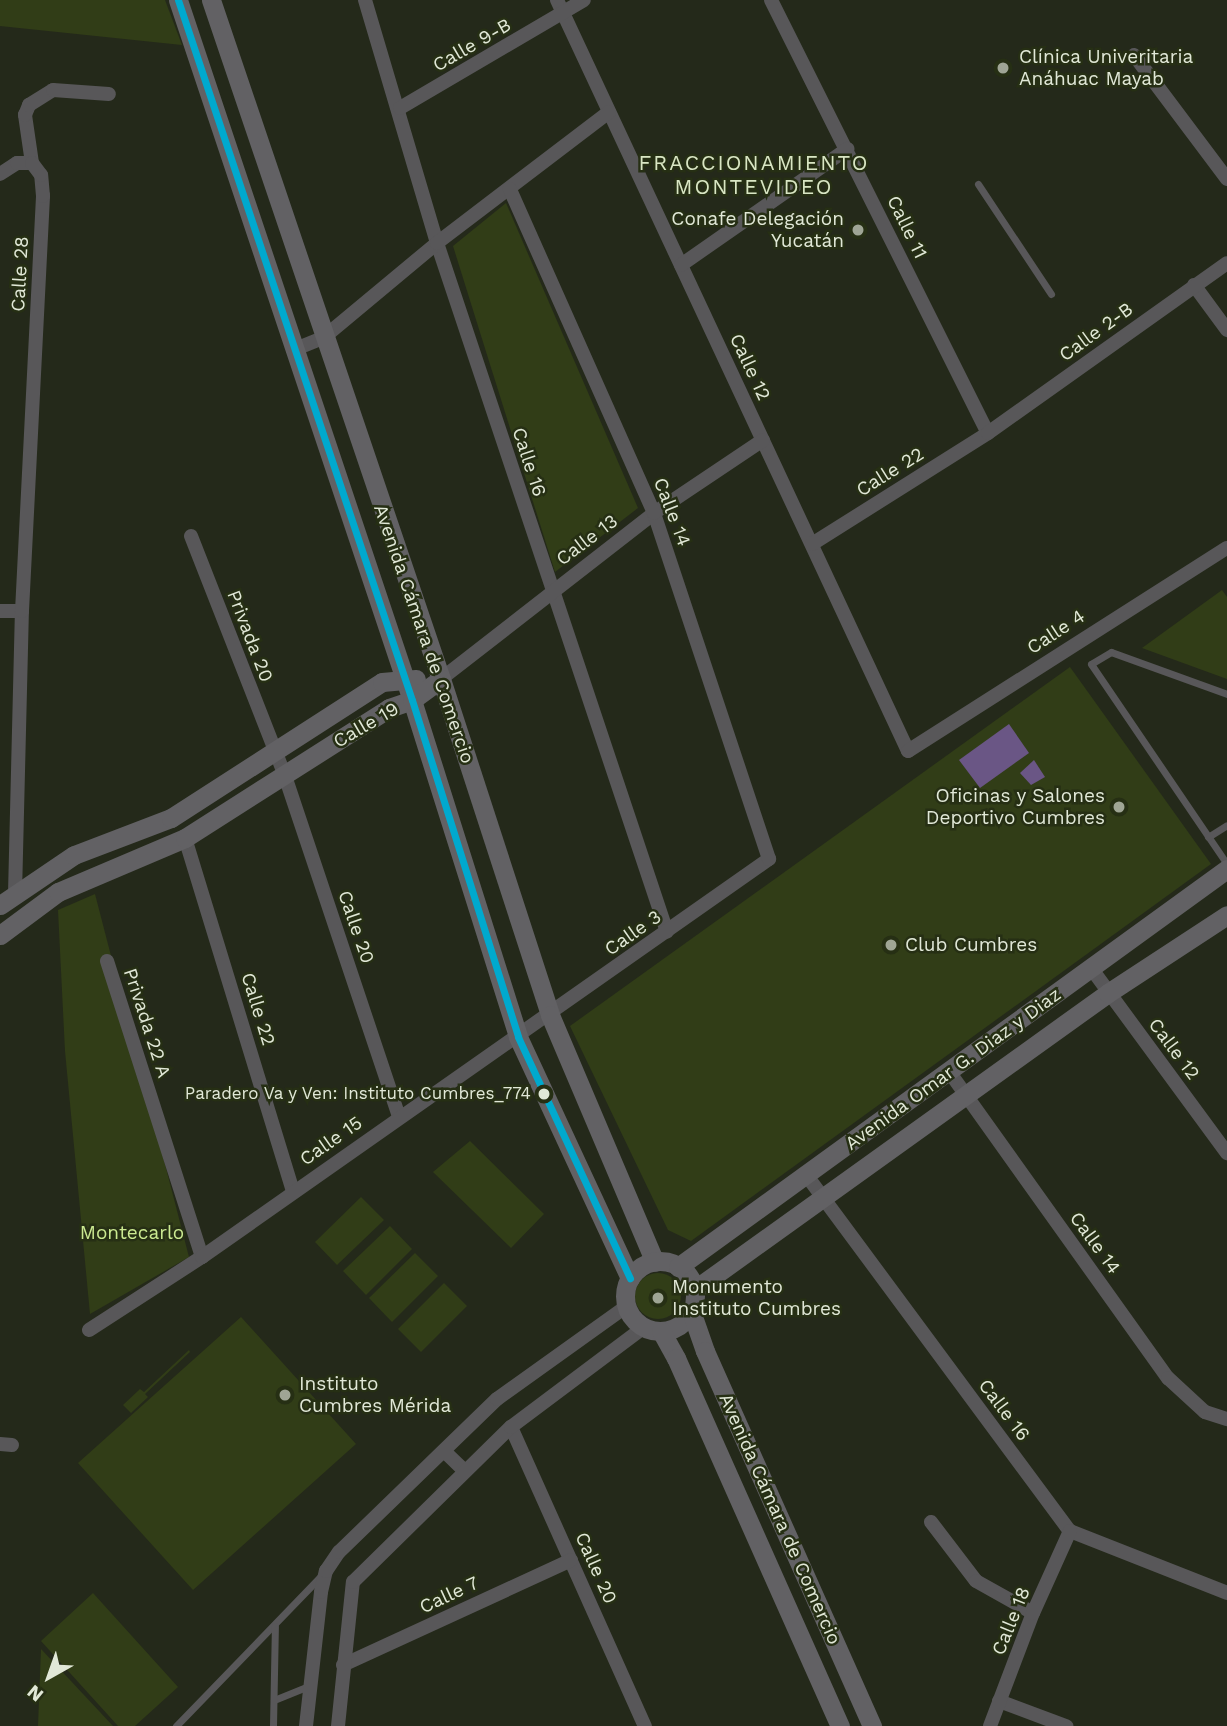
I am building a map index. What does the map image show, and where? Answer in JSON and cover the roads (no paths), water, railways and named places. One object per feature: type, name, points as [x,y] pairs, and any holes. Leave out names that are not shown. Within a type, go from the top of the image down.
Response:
[{"type":"main road","name":"Avenida Cámara de Comercio","points":[[178,0],[405,678],[518,1037],[630,1278]]},
{"type":"main road","name":"Avenida Cámara de Comercio","points":[[211,0],[323,338],[441,679],[550,1016],[654,1262]]},
{"type":"main road","name":"Calle 19","points":[[8,900],[74,855],[171,818],[274,749],[382,682],[405,678],[441,679]]},
{"type":"main road","name":"Calle 19","points":[[0,934],[58,892],[185,838],[388,708],[412,700],[441,679]]},
{"type":"main road","name":"Avenida Omar G. Diaz y Diaz","points":[[678,1267],[807,1176],[1227,867]]},
{"type":"main road","name":"Avenida Omar G. Diaz y Diaz","points":[[694,1290],[967,1097],[1108,993],[1227,915]]},
{"type":"main road","points":[[654,1262],[678,1267],[689,1277],[694,1290],[691,1311],[679,1325],[652,1329],[627,1306],[625,1292],[630,1278],[645,1265],[654,1262]]},
{"type":"main road","name":"Avenida Cámara de Comercio","points":[[691,1311],[710,1364],[872,1726]]},
{"type":"main road","name":"Avenida Cámara de Comercio","points":[[652,1329],[682,1371],[840,1726]]},
{"type":"street","name":"Calle 12","points":[[557,0],[908,751]]},
{"type":"street","name":"Calle 9-B","points":[[400,108],[584,0]]},
{"type":"street","name":"Calle 11","points":[[771,0],[988,433]]},
{"type":"street","name":"Calle 16","points":[[366,1],[400,108],[437,243],[667,932]]},
{"type":"street","points":[[1134,55],[1227,179]]},
{"type":"street","name":"Calle 28","points":[[8,900],[43,196],[41,175],[32,163],[25,115],[29,105],[53,90],[108,94]]},
{"type":"street","points":[[293,350],[323,338],[437,243],[610,112]]},
{"type":"street","points":[[681,265],[847,149]]},
{"type":"street","points":[[0,174],[17,163],[32,163]]},
{"type":"street","name":"Calle 14","points":[[510,189],[654,513],[769,859]]},
{"type":"street","name":"Calle 2-B","points":[[988,433],[1227,262]]},
{"type":"street","points":[[1194,285],[1227,330]]},
{"type":"street","name":"Calle 22","points":[[811,544],[988,433]]},
{"type":"street","name":"Calle 13","points":[[441,679],[551,590],[654,513],[763,440]]},
{"type":"street","name":"Privada 20","points":[[191,536],[274,749]]},
{"type":"street","name":"Calle 4","points":[[908,751],[1227,548]]},
{"type":"street","points":[[0,611],[22,611]]},
{"type":"street","name":"Calle 20","points":[[274,749],[400,1117]]},
{"type":"street","name":"Calle 22","points":[[185,838],[293,1191]]},
{"type":"street","name":"Calle 3","points":[[518,1037],[769,859]]},
{"type":"street","name":"Privada 22 A","points":[[107,961],[202,1256]]},
{"type":"street","name":"Calle 12","points":[[1091,968],[1227,1153]]},
{"type":"street","name":"Calle 15","points":[[89,1330],[202,1256],[518,1037]]},
{"type":"street","name":"Calle 14","points":[[948,1070],[1168,1378],[1205,1412],[1227,1419]]},
{"type":"street","name":"Calle 16","points":[[807,1176],[1070,1531]]},
{"type":"street","points":[[306,1726],[326,1571],[339,1552],[497,1399],[627,1306]]},
{"type":"street","points":[[338,1726],[353,1582],[511,1427],[652,1329]]},
{"type":"street","name":"Calle 20","points":[[511,1427],[571,1560],[639,1724]]},
{"type":"street","points":[[444,1451],[465,1471]]},
{"type":"street","points":[[931,1522],[976,1581],[1033,1613]]},
{"type":"street","points":[[1070,1531],[1227,1593]]},
{"type":"street","name":"Calle 18","points":[[990,1726],[1033,1613],[1070,1531]]},
{"type":"street","name":"Calle 7","points":[[343,1665],[571,1560]]},
{"type":"street","points":[[999,1701],[1066,1726]]},
{"type":"lane","points":[[978,184],[1051,294]]},
{"type":"lane","points":[[1227,694],[1111,652],[1091,664],[1227,867]]},
{"type":"lane","points":[[1208,837],[1227,825]]},
{"type":"lane","points":[[176,1726],[326,1571]]},
{"type":"lane","points":[[273,1726],[275,1625]]},
{"type":"lane","points":[[274,1700],[310,1686]]},
{"type":"place","name":"Clínica Univeritaria Anáhuac Mayab","points":[[1003,68]]},
{"type":"place","name":"Conafe Delegación Yucatán","points":[[858,230]]},
{"type":"place","name":"Oficinas y Salones Deportivo Cumbres","points":[[1119,807]]},
{"type":"place","name":"Club Cumbres","points":[[891,945]]},
{"type":"place","name":"Paradero Va y Ven: Instituto Cumbres_774","points":[[544,1094]]},
{"type":"place","name":"Monumento Instituto Cumbres","points":[[658,1298]]},
{"type":"place","name":"Instituto Cumbres Mérida","points":[[285,1395]]},
{"type":"district","name":"FRACCIONAMIENTO MONTEVIDEO","points":[[754,175]]},
{"type":"park label","name":"Montecarlo","points":[[132,1233]]}]
